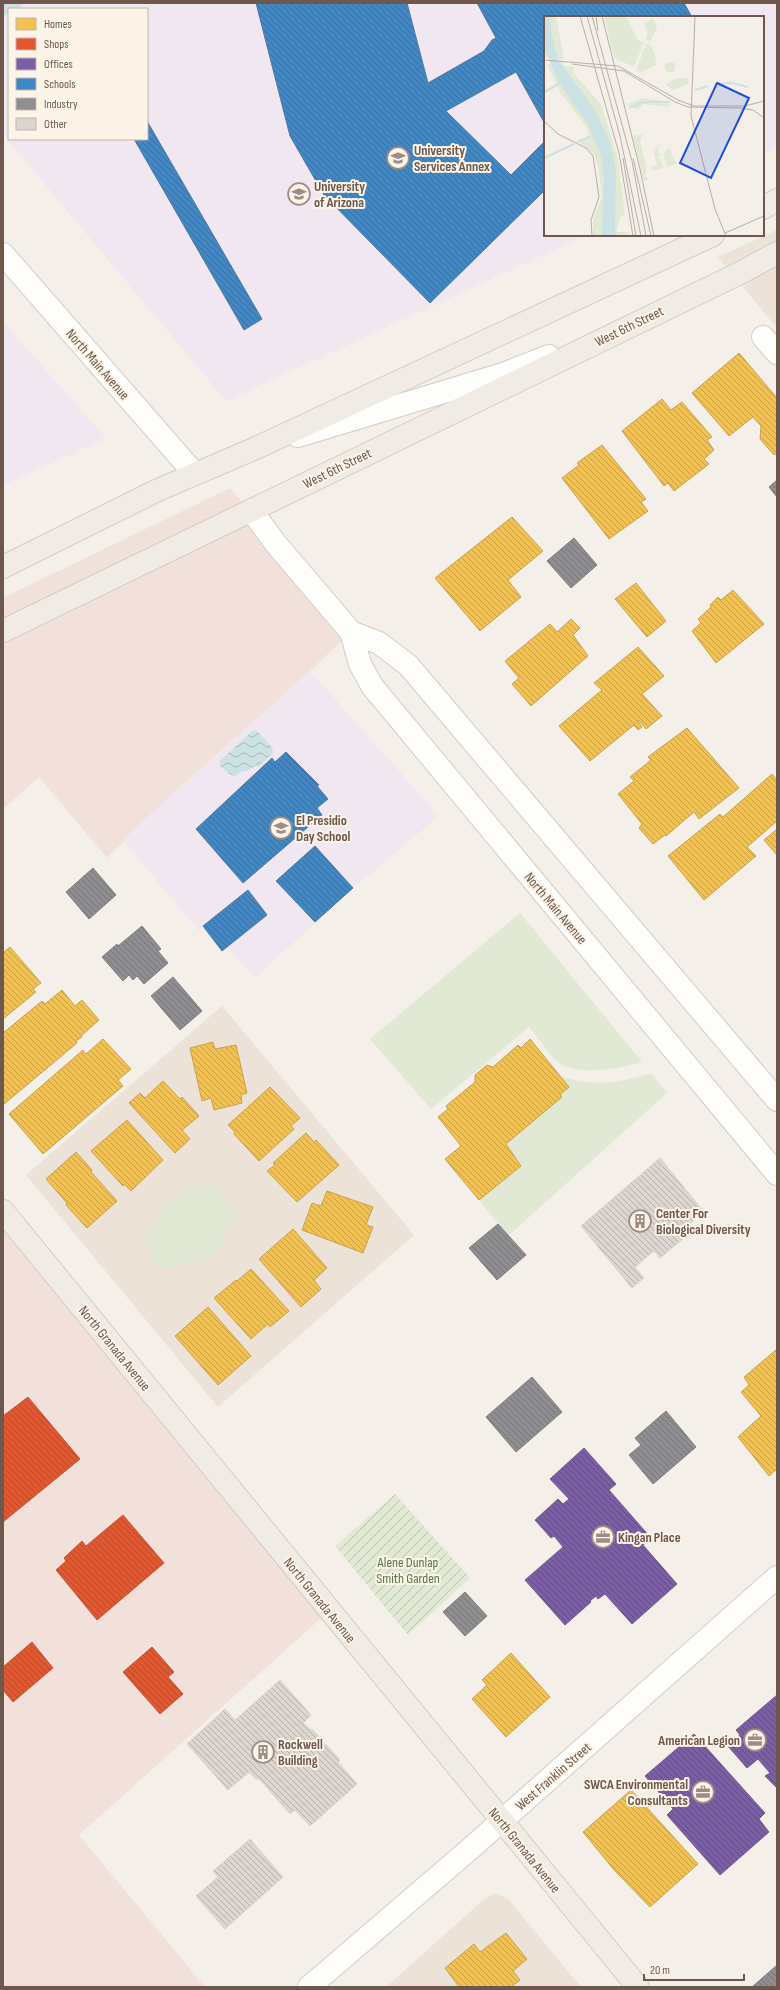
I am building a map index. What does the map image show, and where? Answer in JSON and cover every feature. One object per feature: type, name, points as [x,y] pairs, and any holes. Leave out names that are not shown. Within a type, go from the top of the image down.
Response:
[{"type":"main road","points":[[764,207],[777,200]]},
{"type":"main road","name":"West 6th Street","points":[[3,567],[194,473],[256,448],[711,236]]},
{"type":"main road","name":"West 6th Street","points":[[3,631],[740,273],[777,253]]},
{"type":"main road","name":"North Granada Avenue","points":[[3,1211],[501,1822],[638,1987]]},
{"type":"street","name":"North Main Avenue","points":[[3,254],[194,473]]},
{"type":"street","name":"West 6th Street","points":[[256,448],[503,374],[672,305],[777,260]]},
{"type":"street","points":[[763,337],[777,353]]},
{"type":"street","name":"North Main Avenue","points":[[251,510],[276,544],[351,632],[360,664],[372,686],[777,1174]]},
{"type":"street","name":"North Main Avenue","points":[[351,632],[379,643],[408,665],[777,1100]]},
{"type":"street","name":"West Franklin Street","points":[[309,1987],[501,1822],[777,1577]]},
{"type":"shaded area","name":"University of Arizona","points":[[3,3],[777,3],[777,147],[764,154],[764,16],[544,16],[544,236],[585,236],[226,401],[8,140],[148,140],[148,8],[8,8],[8,140],[3,134]]},
{"type":"shaded area","points":[[777,230],[777,328],[718,257]]},
{"type":"shaded area","points":[[3,322],[106,438],[3,485]]},
{"type":"shaded area","points":[[230,488],[351,632],[310,671],[170,796],[107,858],[39,777],[3,809],[3,598]]},
{"type":"shaded area","name":"El Presidio Day School","points":[[310,671],[439,816],[353,888],[255,978],[227,947],[222,951],[203,927],[199,931],[123,840]]},
{"type":"shaded area","points":[[222,1006],[414,1235],[218,1407],[26,1175]]},
{"type":"shaded area","points":[[3,1211],[329,1611],[79,1835],[205,1987],[3,1987]]},
{"type":"shaded area","points":[[495,1893],[508,1899],[581,1987],[386,1987],[482,1901]]},
{"type":"green space","points":[[520,913],[642,1062],[622,1067],[596,1070],[584,1070],[562,1065],[554,1059],[529,1027],[431,1109],[370,1039]]},
{"type":"green space","points":[[651,1073],[667,1093],[508,1236],[479,1200],[521,1166],[506,1144],[562,1097],[560,1095],[569,1087],[560,1076],[583,1082],[594,1083],[629,1079]]},
{"type":"green space","points":[[211,1183],[238,1214],[226,1236],[218,1246],[204,1257],[177,1266],[159,1266],[152,1257],[149,1247],[149,1237],[159,1215],[175,1198],[184,1192],[193,1187]]},
{"type":"green space","name":"Alene Dunlap Smith Garden","points":[[395,1494],[470,1578],[408,1635],[335,1546]]},
{"type":"water","points":[[252,731],[257,731],[272,747],[273,753],[258,767],[256,765],[247,771],[242,771],[236,776],[231,775],[220,766],[220,761]]},
{"type":"building: Homes","points":[[739,353],[777,398],[777,453],[774,455],[760,439],[761,426],[753,417],[729,436],[692,393]]},
{"type":"building: Homes","points":[[662,399],[671,410],[682,402],[712,437],[707,440],[714,450],[704,459],[709,464],[674,491],[668,483],[664,486],[622,431]]},
{"type":"building: Homes","points":[[602,445],[646,499],[641,502],[648,511],[609,539],[562,478],[579,465],[577,463]]},
{"type":"building: Homes","points":[[512,517],[543,551],[508,580],[521,597],[480,631],[435,578]]},
{"type":"building: Homes","points":[[636,583],[666,621],[647,637],[615,599]]},
{"type":"building: Homes","points":[[733,590],[764,624],[716,663],[692,631],[701,623],[698,619],[711,607],[710,605],[718,597],[721,600]]},
{"type":"building: Homes","points":[[571,619],[580,628],[573,635],[588,656],[531,706],[512,684],[519,678],[505,661],[550,624],[557,632]]},
{"type":"building: Homes","points":[[638,647],[664,676],[642,694],[662,716],[646,729],[639,720],[638,721],[642,727],[638,730],[634,725],[590,761],[559,726],[602,690],[594,683]]},
{"type":"building: Homes","points":[[687,728],[739,788],[699,819],[694,812],[666,836],[665,835],[653,844],[639,828],[642,824],[618,794],[634,781],[630,777],[651,760],[648,757]]},
{"type":"building: Homes","points":[[772,774],[777,780],[777,821],[747,847],[756,856],[704,900],[668,856],[720,814],[723,817]]},
{"type":"building: Homes","points":[[777,829],[777,853],[776,854],[764,840]]},
{"type":"building: Homes","points":[[10,947],[41,983],[33,989],[36,992],[3,1019],[3,953]]},
{"type":"building: Homes","points":[[62,990],[75,1006],[82,1000],[99,1020],[76,1041],[77,1043],[3,1105],[3,1033],[42,1001],[45,1004]]},
{"type":"building: Homes","points":[[103,1039],[131,1069],[118,1080],[123,1086],[43,1154],[9,1114],[83,1050],[86,1054]]},
{"type":"building: Homes","points":[[530,1039],[569,1087],[560,1095],[562,1097],[506,1144],[521,1166],[479,1200],[445,1159],[461,1146],[438,1117],[448,1109],[446,1106],[475,1082],[475,1075],[487,1065],[493,1067],[518,1045],[521,1048]]},
{"type":"building: Homes","points":[[213,1042],[215,1049],[236,1045],[247,1093],[241,1095],[242,1103],[214,1110],[211,1098],[202,1101],[190,1048]]},
{"type":"building: Homes","points":[[163,1081],[180,1099],[182,1097],[199,1116],[182,1130],[190,1139],[175,1153],[129,1103],[140,1093],[145,1098]]},
{"type":"building: Homes","points":[[270,1087],[300,1118],[291,1126],[294,1129],[259,1161],[234,1134],[235,1132],[228,1125]]},
{"type":"building: Homes","points":[[127,1120],[163,1160],[131,1191],[124,1184],[123,1186],[91,1151]]},
{"type":"building: Homes","points":[[306,1133],[314,1142],[316,1140],[339,1165],[297,1202],[267,1171],[275,1165],[273,1163]]},
{"type":"building: Homes","points":[[76,1152],[92,1170],[91,1172],[117,1201],[87,1228],[66,1205],[67,1203],[46,1179]]},
{"type":"building: Homes","points":[[327,1191],[373,1207],[366,1225],[373,1227],[363,1253],[302,1230],[312,1203],[321,1206]]},
{"type":"building: Homes","points":[[293,1229],[327,1268],[314,1280],[321,1289],[301,1307],[259,1259]]},
{"type":"building: Homes","points":[[251,1269],[289,1311],[270,1327],[268,1324],[251,1339],[214,1298]]},
{"type":"building: Homes","points":[[208,1307],[251,1356],[218,1385],[175,1336]]},
{"type":"building: Homes","points":[[777,1349],[777,1469],[769,1476],[738,1437],[761,1416],[741,1392],[749,1385],[744,1377]]},
{"type":"building: Homes","points":[[511,1653],[550,1697],[506,1737],[472,1699],[487,1685],[482,1680]]},
{"type":"building: Homes","points":[[631,1790],[698,1864],[650,1907],[615,1871],[583,1832]]},
{"type":"building: Homes","points":[[506,1933],[527,1959],[513,1971],[520,1980],[511,1987],[459,1987],[445,1968],[474,1944],[480,1952]]},
{"type":"building: Shops","points":[[28,1397],[80,1459],[3,1522],[3,1416]]},
{"type":"building: Shops","points":[[123,1515],[164,1563],[97,1620],[56,1570],[66,1561],[64,1558],[82,1541],[86,1546]]},
{"type":"building: Shops","points":[[32,1642],[53,1668],[13,1702],[3,1690],[3,1667]]},
{"type":"building: Shops","points":[[152,1647],[174,1672],[168,1677],[183,1694],[160,1714],[123,1672]]},
{"type":"building: Offices","name":"Kingan Place","points":[[584,1448],[616,1484],[609,1490],[651,1538],[643,1545],[677,1584],[632,1624],[605,1594],[598,1599],[596,1596],[565,1625],[525,1580],[563,1547],[554,1536],[551,1538],[535,1520],[558,1499],[563,1504],[569,1499],[550,1479]]},
{"type":"building: Offices","name":"American Legion","points":[[777,1695],[777,1788],[765,1776],[770,1773],[758,1759],[747,1768],[727,1745],[740,1735],[736,1730]]},
{"type":"building: Offices","name":"SWCA Environmental Consultants","points":[[694,1734],[765,1813],[759,1819],[769,1832],[720,1875],[667,1815],[673,1809],[645,1776]]},
{"type":"building: Schools","name":"University Services Annex","points":[[256,3],[407,3],[428,83],[484,51],[492,40],[496,38],[477,3],[684,3],[691,16],[544,16],[544,122],[516,72],[446,111],[511,175],[544,142],[544,191],[430,303],[324,195],[290,136]]},
{"type":"building: Schools","points":[[148,123],[262,319],[244,330],[135,140],[148,140]]},
{"type":"building: Schools","points":[[286,752],[319,785],[317,786],[328,799],[317,808],[322,815],[243,883],[196,829],[272,758],[275,762]]},
{"type":"building: Schools","points":[[315,846],[353,888],[315,922],[276,881]]},
{"type":"building: Schools","points":[[248,890],[267,915],[222,951],[203,926]]},
{"type":"building: Industry","points":[[777,480],[777,497],[769,487]]},
{"type":"building: Industry","points":[[574,538],[597,565],[571,588],[547,561]]},
{"type":"building: Industry","points":[[93,868],[116,895],[89,919],[66,892]]},
{"type":"building: Industry","points":[[142,926],[161,949],[158,951],[168,963],[144,984],[137,976],[133,980],[129,975],[123,981],[102,957]]},
{"type":"building: Industry","points":[[173,977],[202,1011],[180,1030],[151,996]]},
{"type":"building: Industry","points":[[498,1224],[526,1255],[497,1280],[469,1248]]},
{"type":"building: Industry","points":[[532,1377],[562,1412],[516,1452],[486,1417]]},
{"type":"building: Industry","points":[[666,1411],[696,1447],[653,1484],[629,1455],[641,1445],[635,1438]]},
{"type":"building: Industry","points":[[465,1592],[487,1616],[465,1636],[443,1612]]},
{"type":"building: Industry","points":[[777,1965],[777,1987],[752,1987]]},
{"type":"building: Other","name":"Center For Biological Diversity","points":[[660,1158],[704,1212],[680,1231],[685,1237],[660,1258],[654,1251],[635,1267],[644,1278],[632,1288],[581,1226]]},
{"type":"building: Other","name":"Rockwell Building","points":[[280,1680],[311,1715],[303,1723],[311,1730],[312,1729],[340,1760],[338,1762],[357,1784],[310,1826],[295,1810],[290,1814],[259,1779],[256,1779],[249,1772],[228,1790],[187,1744],[225,1709],[235,1720]]},
{"type":"building: Other","points":[[250,1839],[283,1877],[225,1929],[196,1896],[218,1877],[213,1871]]},
{"type":"waterway","points":[[8,8],[17,3]]},
{"type":"waterway","points":[[3,11],[8,8]]},
{"type":"place","name":"University Services Annex","points":[[398,158]]},
{"type":"place","name":"University of Arizona","points":[[299,194]]},
{"type":"place","name":"El Presidio Day School","points":[[281,828]]},
{"type":"place","name":"Center For Biological Diversity","points":[[640,1221]]},
{"type":"place","name":"Kingan Place","points":[[603,1537]]},
{"type":"place","name":"American Legion","points":[[755,1740]]},
{"type":"place","name":"Rockwell Building","points":[[263,1752]]},
{"type":"place","name":"SWCA Environmental Consultants","points":[[703,1792]]}]
